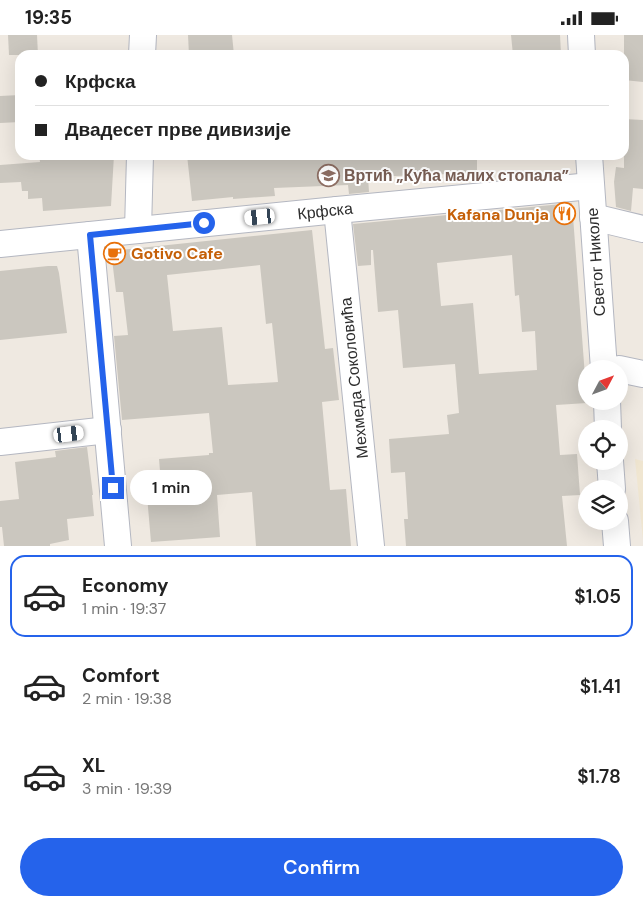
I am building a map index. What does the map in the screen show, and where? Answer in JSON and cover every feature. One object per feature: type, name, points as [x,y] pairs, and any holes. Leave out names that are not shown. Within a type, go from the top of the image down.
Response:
[{"type":"street","points":[[142,50],[143,35]]},
{"type":"street","points":[[581,35],[582,50]]},
{"type":"street","points":[[138,230],[140,160]]},
{"type":"street","name":"Светог Николе","points":[[589,160],[593,217],[610,360]]},
{"type":"street","name":"Крфска","points":[[0,244],[591,186]]},
{"type":"street","name":"Мехмеда Соколовића","points":[[337,210],[372,546]]},
{"type":"street","points":[[593,217],[643,229]]},
{"type":"street","points":[[90,235],[118,546]]},
{"type":"street","points":[[628,371],[643,374]]},
{"type":"street","points":[[0,442],[108,430]]},
{"type":"street","points":[[616,530],[617,546]]},
{"type":"shaded area","points":[[635,459],[643,461],[643,540]]},
{"type":"building","points":[[8,35],[37,35],[38,50],[15,50],[15,55],[9,55]]},
{"type":"building","points":[[188,35],[232,35],[234,50],[189,50]]},
{"type":"building","points":[[511,35],[560,35],[561,50],[512,50]]},
{"type":"building","points":[[624,35],[643,35],[643,82],[629,81],[629,50],[624,50]]},
{"type":"building","points":[[15,95],[15,122],[0,123],[0,96]]},
{"type":"building","points":[[629,119],[643,120],[643,189],[633,188],[631,211],[616,207],[614,182],[616,167],[624,168],[624,160],[629,160]]},
{"type":"building","points":[[40,160],[114,160],[111,206],[43,211],[42,198],[28,199],[28,191],[22,191],[21,182],[0,183],[0,165],[40,162]]},
{"type":"building","points":[[188,160],[477,160],[477,173],[368,177],[369,192],[349,194],[348,185],[274,188],[275,196],[233,199],[233,197],[192,201]]},
{"type":"building","points":[[572,203],[584,360],[578,360],[578,404],[556,405],[560,455],[577,454],[578,495],[562,496],[567,546],[406,546],[404,519],[408,519],[405,472],[391,473],[389,439],[449,434],[447,415],[459,413],[455,364],[403,368],[398,310],[378,312],[373,250],[371,250],[371,265],[358,266],[353,224]],"holes":[[[512,255],[515,296],[519,295],[522,332],[535,331],[537,370],[479,374],[473,303],[441,306],[437,263]]]},
{"type":"building","points":[[312,230],[325,349],[333,348],[339,400],[322,402],[330,490],[346,489],[351,546],[256,546],[252,492],[217,495],[220,537],[151,542],[146,484],[161,483],[159,459],[209,455],[209,453],[213,453],[209,413],[122,420],[114,336],[128,335],[123,292],[116,292],[111,251]],"holes":[[[260,265],[266,324],[272,323],[278,382],[228,385],[222,327],[173,331],[167,275]]]},
{"type":"building","points":[[57,266],[59,273],[67,333],[0,340],[0,271]]},
{"type":"building","points":[[87,447],[94,516],[67,519],[69,540],[50,544],[50,546],[4,546],[2,527],[0,527],[0,501],[19,499],[15,462],[56,457],[55,451]]},
{"type":"place","name":"Вртић „Кућа малих стопала”","points":[[328,175]]},
{"type":"place","name":"Kafana Dunja","points":[[565,214]]},
{"type":"place","name":"Gotivo Cafe","points":[[115,253]]},
{"type":"route","points":[[113,488],[90,235],[204,223]]}]
